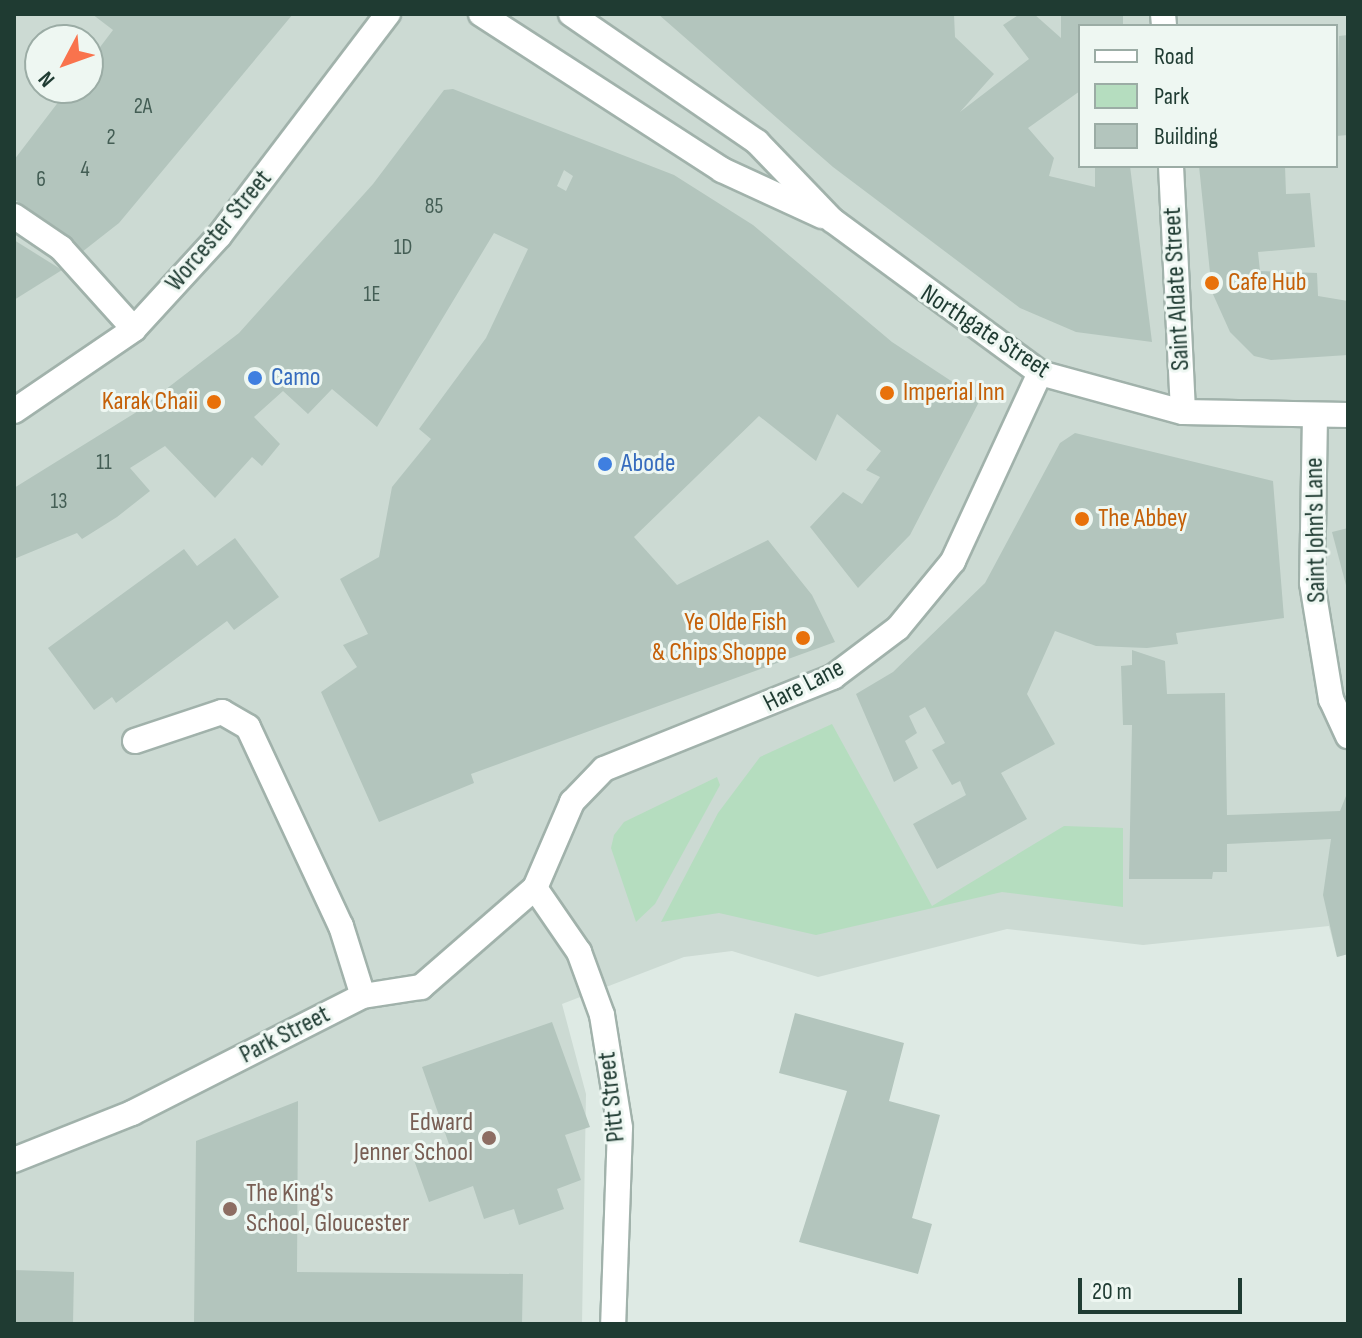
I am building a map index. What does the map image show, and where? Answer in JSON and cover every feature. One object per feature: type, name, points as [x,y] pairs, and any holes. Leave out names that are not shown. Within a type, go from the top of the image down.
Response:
[{"type":"street","name":"Worcester Street","points":[[14,411],[134,329],[220,235],[388,14]]},
{"type":"street","name":"Northgate Street","points":[[481,14],[722,170],[832,220]]},
{"type":"street","name":"Northgate Street","points":[[571,14],[757,142],[832,220],[1040,373],[1183,412],[1348,415]]},
{"type":"street","name":"Saint Aldate Street","points":[[1171,168],[1183,412]]},
{"type":"street","points":[[14,216],[61,248],[134,329]]},
{"type":"street","name":"Hare Lane","points":[[535,888],[572,802],[604,769],[833,677],[898,628],[953,561],[1040,373]]},
{"type":"street","name":"Saint John's Lane","points":[[1315,416],[1312,583],[1331,699],[1348,736]]},
{"type":"street","points":[[135,741],[222,712],[248,727],[341,926],[363,996]]},
{"type":"street","name":"Pitt Street","points":[[535,888],[579,952],[602,1015],[620,1128],[613,1324]]},
{"type":"street","name":"Park Street","points":[[14,1160],[132,1113],[363,996],[421,987],[535,888]]},
{"type":"shaded area","points":[[14,14],[1348,14],[1348,954],[1337,957],[1329,926],[1143,945],[1007,929],[818,977],[732,951],[684,957],[562,1004],[586,1094],[582,1324],[14,1324]]},
{"type":"green space","points":[[832,724],[932,906],[1064,826],[1123,828],[1123,907],[1002,892],[816,935],[719,913],[661,922],[718,813],[760,757]]},
{"type":"green space","points":[[717,777],[720,785],[655,904],[636,922],[611,848],[614,835],[624,822]]},
{"type":"building","points":[[92,14],[293,14],[119,223],[82,252],[14,199],[14,160],[57,104],[104,104],[104,42],[113,30]]},
{"type":"building","points":[[658,14],[954,14],[955,37],[994,74],[960,112],[1029,59],[1003,25],[1020,14],[1034,14],[1061,38],[1061,14],[1123,14],[1123,24],[1078,24],[1078,92],[1028,128],[1054,158],[1049,176],[1095,187],[1095,168],[1130,168],[1152,342],[1076,332],[1020,308],[833,167]]},
{"type":"building","points":[[1348,35],[1348,135],[1338,136],[1338,69],[1339,36]]},
{"type":"building","points":[[453,89],[674,175],[753,225],[892,342],[980,400],[910,535],[858,588],[810,527],[843,492],[862,504],[880,477],[866,470],[881,451],[837,414],[816,461],[759,416],[634,537],[677,585],[768,540],[812,595],[835,642],[471,774],[474,783],[379,822],[321,692],[357,667],[343,645],[368,634],[340,579],[379,557],[392,487],[431,439],[419,429],[486,338],[528,249],[494,233],[377,427],[332,389],[308,414],[283,391],[254,417],[280,444],[262,466],[252,457],[215,498],[165,446],[130,468],[150,491],[117,517],[82,539],[77,533],[14,559],[14,488],[135,413],[239,333],[373,184],[444,90]],"holes":[[[564,170],[573,176],[566,191],[557,186]]]},
{"type":"building","points":[[1199,168],[1285,168],[1286,194],[1310,193],[1315,247],[1258,252],[1260,271],[1317,273],[1318,296],[1348,301],[1348,355],[1271,360],[1254,356],[1230,332],[1212,292]]},
{"type":"building","points":[[14,240],[62,270],[14,300]]},
{"type":"building","points":[[1075,433],[1273,481],[1284,618],[1176,633],[1178,644],[1147,648],[1096,646],[1055,631],[1027,694],[1055,744],[1001,773],[1027,819],[937,869],[913,824],[966,795],[960,781],[952,785],[932,750],[945,743],[925,707],[909,716],[917,733],[905,741],[918,768],[894,782],[856,694],[893,672],[985,583],[1060,443]]},
{"type":"building","points":[[1348,528],[1348,589],[1347,589],[1332,532]]},
{"type":"building","points":[[235,538],[279,597],[234,630],[227,621],[116,703],[112,697],[94,710],[48,648],[184,549],[197,566]]},
{"type":"building","points":[[1132,650],[1165,661],[1167,694],[1225,693],[1227,815],[1340,811],[1348,791],[1348,954],[1337,957],[1323,895],[1331,839],[1227,844],[1227,872],[1213,872],[1212,879],[1129,879],[1132,725],[1123,725],[1121,666],[1132,665]]},
{"type":"building","points":[[795,1013],[904,1043],[889,1101],[940,1115],[912,1218],[932,1224],[918,1274],[799,1242],[847,1091],[779,1073]]},
{"type":"building","points":[[552,1022],[590,1127],[565,1135],[581,1180],[557,1189],[564,1209],[519,1225],[514,1209],[484,1219],[473,1186],[429,1202],[414,1160],[450,1147],[422,1067]]},
{"type":"building","points":[[298,1101],[297,1272],[523,1274],[522,1324],[194,1324],[196,1141]]},
{"type":"building","points":[[14,1270],[74,1272],[73,1324],[14,1324]]},
{"type":"place","name":"Cafe Hub","points":[[1212,283]]},
{"type":"place","name":"Camo","points":[[255,378]]},
{"type":"place","name":"Imperial Inn","points":[[887,393]]},
{"type":"place","name":"Karak Chaii","points":[[214,402]]},
{"type":"place","name":"Abode","points":[[605,464]]},
{"type":"place","name":"The Abbey","points":[[1082,519]]},
{"type":"place","name":"Ye Olde Fish & Chips Shoppe","points":[[803,638]]},
{"type":"place","name":"Edward Jenner School","points":[[489,1138]]},
{"type":"place","name":"The King's School, Gloucester","points":[[230,1209]]}]
